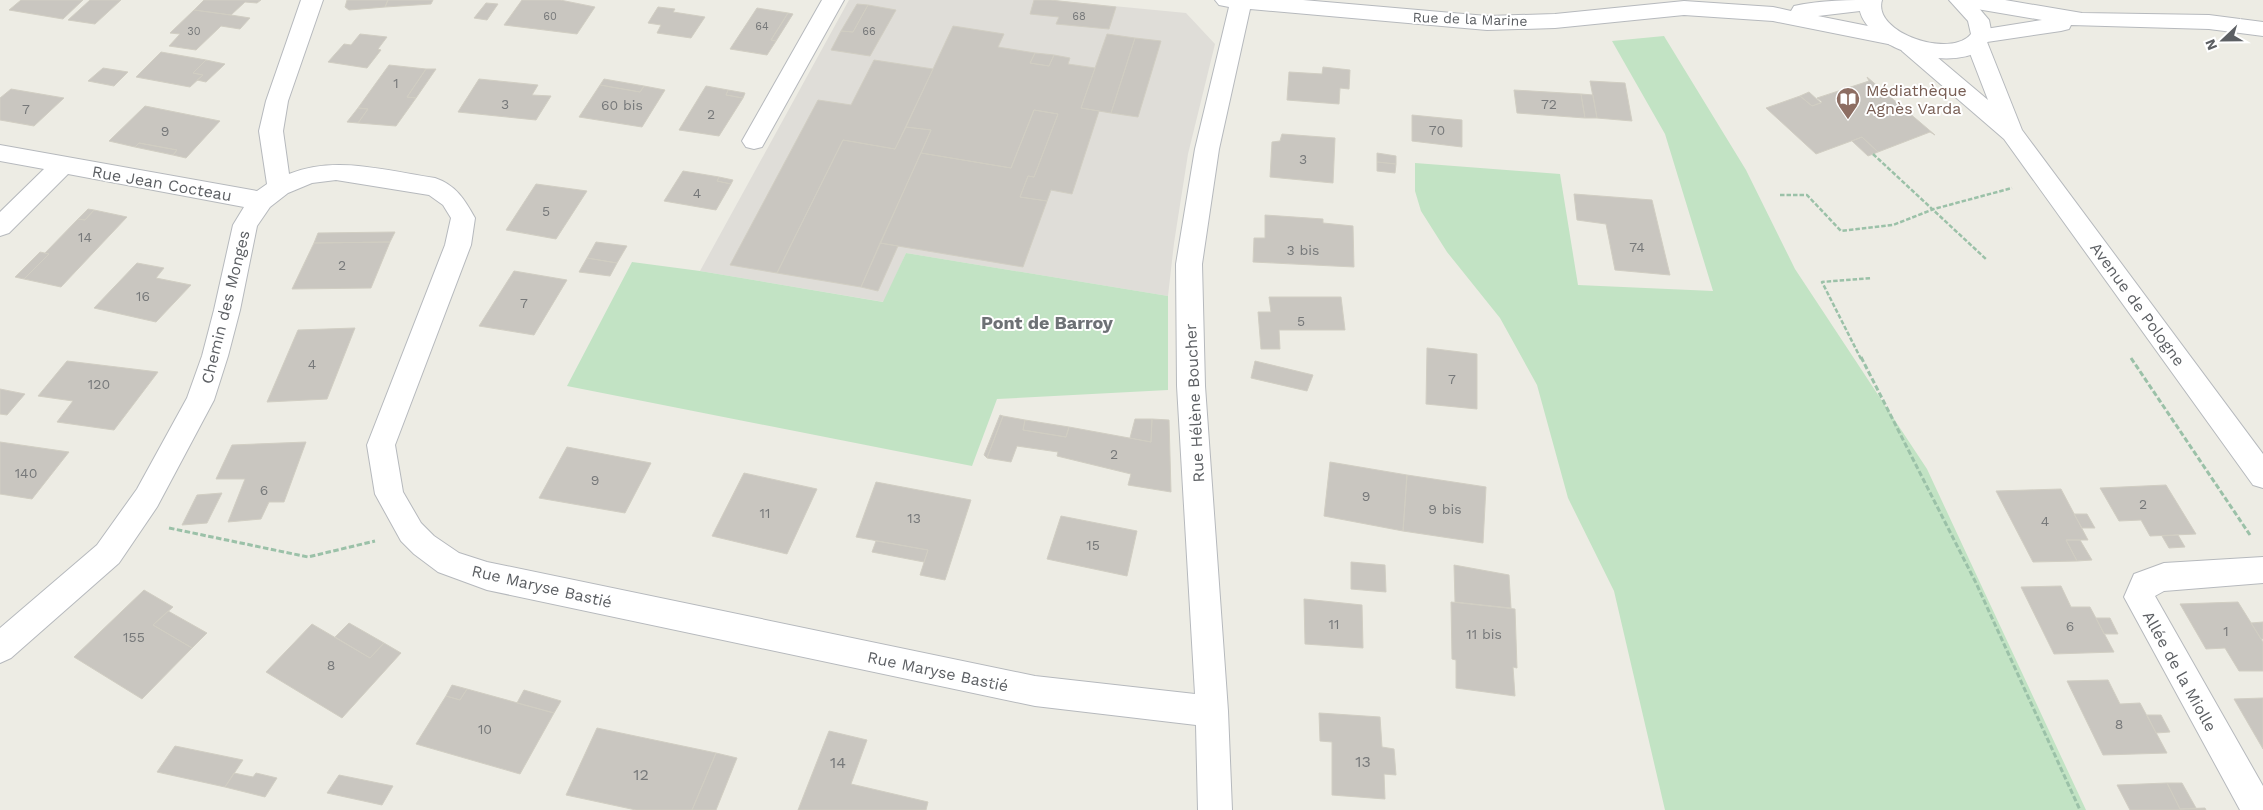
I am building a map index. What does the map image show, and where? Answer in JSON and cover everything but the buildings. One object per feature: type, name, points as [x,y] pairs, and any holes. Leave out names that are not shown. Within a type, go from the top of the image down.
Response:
[{"type":"street","points":[[270,194],[271,131],[277,101],[312,0]]},
{"type":"street","points":[[754,141],[833,0]]},
{"type":"street","name":"Avenue de Pologne","points":[[1960,0],[1973,11],[1982,24],[1979,40],[2012,133]]},
{"type":"street","points":[[1965,0],[2082,20],[2209,22],[2263,29]]},
{"type":"street","name":"Rue de la Marine","points":[[1233,1],[1487,23],[1555,21],[1684,8],[1773,14],[1902,42],[1936,52],[1949,53],[1965,50],[1979,40],[2082,20]]},
{"type":"street","name":"Rue Hélène Boucher","points":[[1215,810],[1212,712],[1192,386],[1189,264],[1233,1]]},
{"type":"street","name":"Avenue de Pologne","points":[[1870,2],[1871,16],[1879,27],[1902,42],[2012,133],[2263,476]]},
{"type":"street","name":"Rue de la Marine","points":[[1773,14],[1870,2]]},
{"type":"street","name":"Rue Jean Cocteau","points":[[0,154],[63,165],[270,194]]},
{"type":"street","points":[[0,227],[63,165]]},
{"type":"street","name":"Rue Maryse Bastié","points":[[270,194],[309,175],[336,172],[435,187],[452,199],[462,218],[458,245],[381,446],[390,494],[411,532],[424,545],[449,563],[486,576],[1035,691],[1212,712]]},
{"type":"street","name":"Chemin des Monges","points":[[0,648],[108,554],[147,498],[200,400],[215,356],[227,310],[245,225],[270,194]]},
{"type":"street","name":"Allée de la Miolle","points":[[2258,810],[2139,597],[2145,584],[2164,577],[2263,570]]},
{"type":"path","points":[[1873,154],[1987,260]]},
{"type":"path","points":[[1780,195],[1807,195],[1841,231],[1893,225],[1934,209],[2013,188]]},
{"type":"path","points":[[1872,278],[1822,282],[1976,582],[2080,810]]},
{"type":"path","points":[[132,521],[308,557],[411,532]]},
{"type":"shaded area","points":[[849,0],[1051,0],[1186,13],[1215,44],[1188,154],[1168,296],[906,253],[884,302],[700,271]]},
{"type":"green space","points":[[1664,36],[1746,170],[1795,269],[1927,469],[2086,810],[1665,810],[1614,591],[1568,498],[1537,385],[1500,318],[1447,252],[1421,211],[1415,191],[1415,163],[1560,174],[1578,285],[1713,291],[1665,134],[1612,41]]},
{"type":"green space","points":[[906,253],[1168,296],[1168,390],[997,399],[972,466],[567,386],[632,262],[700,271],[883,302]]},
{"type":"place","name":"Médiathèque Agnès Varda","points":[[1848,120]]},
{"type":"district","name":"Pont de Barroy","points":[[1047,323]]}]
